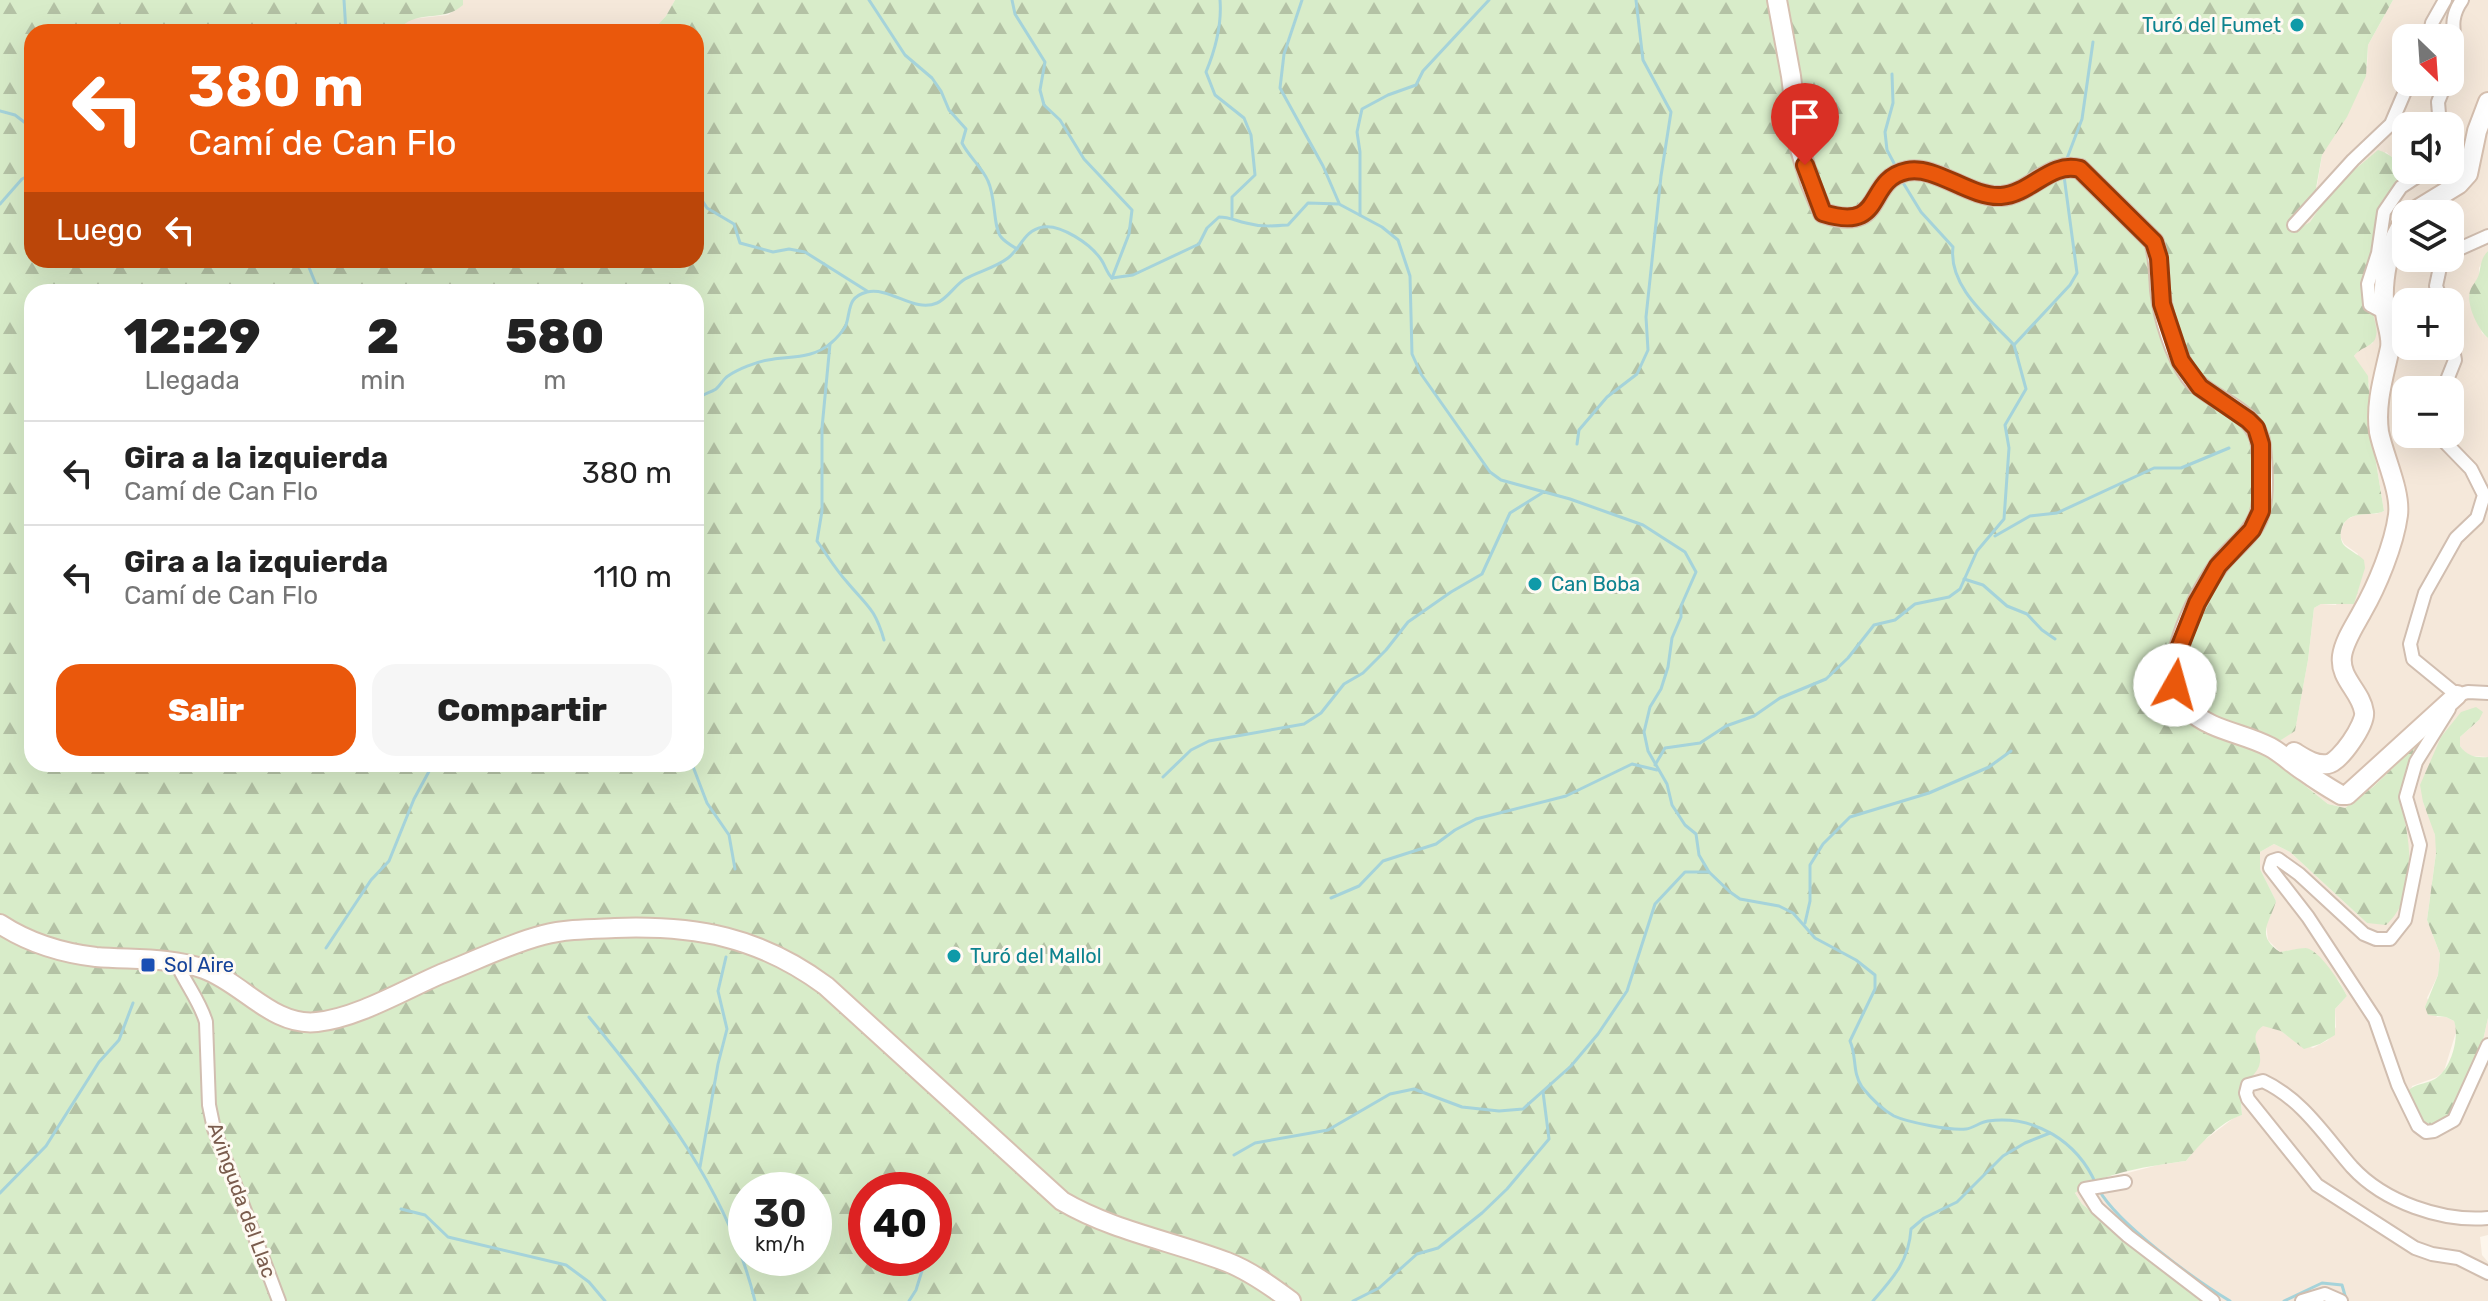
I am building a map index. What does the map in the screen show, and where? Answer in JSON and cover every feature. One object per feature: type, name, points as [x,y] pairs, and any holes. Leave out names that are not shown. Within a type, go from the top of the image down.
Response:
[{"type":"street","points":[[1777,0],[1800,149],[1823,213],[1841,219],[1855,218],[1867,212],[1887,182],[1909,170],[1923,172],[1982,194],[2000,196],[2014,193],[2055,170],[2070,166],[2080,169],[2154,242],[2159,258],[2162,304],[2181,361],[2200,387],[2256,428],[2261,444],[2261,511],[2252,530],[2218,566],[2197,603],[2178,651],[2175,685],[2179,697],[2195,715],[2211,725],[2272,748],[2341,795],[2347,795],[2457,695],[2488,693]]},
{"type":"street","points":[[2432,24],[2445,0]]},
{"type":"street","points":[[2452,24],[2453,14],[2462,0]]},
{"type":"street","points":[[2294,225],[2353,160],[2391,124],[2403,96]]},
{"type":"street","points":[[2433,200],[2459,184],[2468,174],[2477,131],[2488,102]]},
{"type":"street","points":[[2385,313],[2370,305],[2368,284],[2378,253],[2384,212],[2406,184]]},
{"type":"street","points":[[2464,247],[2488,236]]},
{"type":"street","points":[[2272,748],[2289,749],[2312,763],[2330,764],[2345,750],[2364,718],[2362,706],[2345,678],[2342,656],[2352,630],[2377,585],[2398,515],[2378,422],[2382,378],[2390,347],[2384,290],[2392,252]]},
{"type":"street","points":[[2451,448],[2471,469],[2484,495],[2477,518],[2456,538],[2425,593],[2410,644],[2413,659],[2457,695]]},
{"type":"street","points":[[2457,695],[2416,762],[2406,797],[2420,845],[2405,920],[2390,939],[2376,939],[2364,934],[2299,874],[2278,859],[2272,861],[2270,868],[2308,917],[2375,1019],[2398,1085],[2418,1126],[2426,1132],[2434,1131],[2454,1120],[2488,1045]]},
{"type":"street","points":[[0,924],[34,942],[64,952],[98,957],[135,957],[204,969],[225,978],[284,1018],[314,1023],[345,1015],[516,943],[555,932],[661,928],[709,932],[736,939],[784,958],[826,986],[1062,1201],[1088,1215],[1235,1266],[1262,1280],[1291,1301]]},
{"type":"street","name":"Avinguda del Llac","points":[[176,962],[206,1022],[209,1105],[214,1129],[279,1301]]},
{"type":"street","points":[[2488,1218],[2437,1215],[2381,1189],[2354,1169],[2288,1095],[2263,1081],[2248,1085],[2248,1099],[2317,1185],[2415,1248],[2458,1258],[2488,1273]]},
{"type":"street","points":[[2125,1182],[2085,1189],[2097,1208],[2128,1236],[2213,1301]]},
{"type":"street","points":[[2302,1301],[2325,1294],[2341,1301]]},
{"type":"shaded area","points":[[463,0],[675,0],[658,24],[405,24],[411,19],[448,15],[462,5]]},
{"type":"shaded area","points":[[2393,0],[2488,0],[2488,251],[2479,268],[2479,277],[2470,290],[2470,300],[2482,333],[2488,338],[2488,757],[2472,756],[2460,746],[2460,737],[2479,720],[2476,707],[2423,802],[2437,845],[2427,920],[2440,954],[2438,975],[2427,998],[2437,1017],[2454,1021],[2457,1029],[2444,1071],[2437,1077],[2412,1086],[2408,1102],[2480,1054],[2488,1018],[2488,1235],[2480,1237],[2482,1255],[2488,1262],[2488,1301],[2212,1301],[2082,1204],[2075,1193],[2086,1184],[2186,1161],[2202,1142],[2242,1115],[2240,1090],[2259,1054],[2254,1038],[2256,1030],[2263,1025],[2313,1048],[2328,1040],[2336,1027],[2335,1009],[2347,996],[2339,981],[2306,948],[2280,952],[2268,940],[2266,924],[2276,901],[2260,869],[2260,852],[2274,844],[2290,852],[2367,923],[2410,863],[2402,803],[2405,778],[2415,754],[2410,749],[2373,787],[2345,808],[2328,804],[2274,761],[2278,742],[2295,730],[2314,608],[2321,604],[2336,605],[2358,554],[2344,544],[2340,536],[2342,528],[2346,520],[2360,513],[2384,511],[2372,438],[2369,384],[2354,356],[2358,350],[2373,343],[2374,247],[2378,210],[2398,184],[2464,184],[2464,112],[2392,112],[2392,157],[2386,152],[2324,202],[2310,222],[2296,230],[2288,230],[2287,222],[2317,186],[2322,155],[2367,69],[2368,45]]},
{"type":"green space","points":[[0,0],[463,0],[463,5],[456,10],[405,24],[24,24],[24,268],[704,268],[704,24],[658,24],[675,0],[2393,0],[2368,45],[2366,76],[2347,117],[2322,155],[2315,194],[2287,222],[2288,229],[2296,230],[2310,222],[2333,188],[2378,150],[2392,157],[2392,184],[2398,184],[2382,201],[2374,238],[2375,340],[2354,356],[2368,376],[2372,438],[2384,511],[2353,516],[2344,524],[2341,534],[2343,544],[2364,560],[2365,568],[2354,604],[2321,604],[2314,608],[2295,731],[2278,742],[2274,761],[2328,804],[2345,808],[2373,787],[2423,739],[2403,786],[2402,807],[2409,853],[2406,892],[2395,915],[2386,925],[2367,923],[2290,852],[2274,844],[2260,852],[2260,869],[2276,901],[2266,928],[2268,940],[2280,952],[2303,948],[2312,950],[2324,961],[2347,996],[2335,1009],[2335,1035],[2320,1044],[2304,1049],[2281,1031],[2263,1026],[2258,1030],[2259,1066],[2240,1090],[2242,1115],[2219,1128],[2186,1161],[2112,1175],[2075,1193],[2082,1204],[2212,1301],[0,1301]]},
{"type":"green space","points":[[2488,251],[2488,338],[2480,329],[2469,297]]},
{"type":"green space","points":[[2476,707],[2483,712],[2479,720],[2460,737],[2460,746],[2472,756],[2488,757],[2488,1018],[2480,1054],[2449,1117],[2432,1125],[2417,1118],[2406,1093],[2441,1075],[2453,1053],[2456,1028],[2454,1021],[2446,1017],[2428,1015],[2425,1007],[2438,975],[2440,954],[2427,920],[2436,853],[2435,835],[2420,785],[2441,737],[2461,712]]},
{"type":"waterway","points":[[344,0],[346,24]]},
{"type":"waterway","points":[[869,0],[905,55],[932,78],[949,110],[966,129],[962,143],[988,181],[998,232],[1004,241],[1017,249]]},
{"type":"waterway","points":[[1012,0],[1015,14],[1045,62],[1040,90],[1044,105],[1060,120],[1084,159],[1132,210],[1129,234],[1112,278]]},
{"type":"waterway","points":[[1220,0],[1218,36],[1206,72],[1215,95],[1244,118],[1251,135],[1255,175],[1232,197],[1232,217]]},
{"type":"waterway","points":[[1302,0],[1284,54],[1280,88],[1323,166],[1339,203]]},
{"type":"waterway","points":[[1360,215],[1357,132],[1362,109],[1416,85],[1423,71],[1489,0]]},
{"type":"waterway","points":[[1577,444],[1579,430],[1607,397],[1637,374],[1648,350],[1646,317],[1671,112],[1643,60],[1636,0]]},
{"type":"waterway","points":[[2066,161],[2082,119],[2093,42]]},
{"type":"waterway","points":[[1892,74],[1893,103],[1885,132],[1887,150],[1896,167]]},
{"type":"waterway","points":[[0,111],[15,115],[24,122]]},
{"type":"waterway","points":[[1655,765],[1665,748],[1700,743],[1726,726],[1754,716],[1780,698],[1826,679],[1848,658],[1874,625],[1895,620],[1915,604],[1949,597],[1960,589],[1977,551],[2004,519],[2009,448],[2005,425],[2026,389],[2014,345],[2070,285],[2077,273],[2064,176]]},
{"type":"waterway","points":[[0,204],[24,178]]},
{"type":"waterway","points":[[1902,181],[1921,212],[1953,247],[1957,275],[1972,301],[2014,345]]},
{"type":"waterway","points":[[704,203],[734,224],[740,243],[773,252],[789,249],[805,252],[867,291]]},
{"type":"waterway","points":[[1112,278],[1133,275],[1199,244],[1207,228],[1219,217],[1256,225],[1288,225],[1308,203],[1339,204],[1382,227],[1398,240],[1410,276],[1412,354],[1421,374],[1490,472],[1501,480],[1570,499],[1643,525],[1685,552],[1696,572],[1681,606],[1681,617],[1672,638],[1661,689],[1650,707],[1644,732],[1648,751],[1667,784],[1672,805],[1685,825],[1696,834],[1699,855],[1709,872],[1740,899],[1779,906],[1793,913],[1815,938],[1856,960],[1875,975],[1875,989],[1850,1041],[1862,1087],[1890,1113],[1919,1123],[1959,1129],[2005,1120],[2038,1127],[2078,1155],[2096,1184]]},
{"type":"waterway","points":[[704,395],[747,366],[809,354],[824,348],[844,329],[851,305],[861,294],[876,291],[920,305],[937,303],[965,279],[1008,258],[1027,235],[1043,227],[1058,229],[1082,241],[1102,260],[1112,278]]},
{"type":"waterway","points":[[309,268],[316,284]]},
{"type":"waterway","points":[[830,344],[822,428],[822,511],[817,541],[870,608],[884,640]]},
{"type":"waterway","points":[[1995,536],[2030,516],[2057,513],[2154,468],[2181,468],[2229,448]]},
{"type":"waterway","points":[[1163,777],[1191,750],[1209,741],[1304,724],[1321,713],[1344,684],[1363,673],[1386,650],[1408,622],[1482,574],[1510,513],[1542,493]]},
{"type":"waterway","points":[[1964,579],[1983,585],[2007,606],[2027,614],[2055,639]]},
{"type":"waterway","points":[[1805,923],[1810,901],[1810,865],[1823,844],[1850,817],[1929,793],[1989,767],[2011,751]]},
{"type":"waterway","points":[[1331,898],[1359,886],[1383,861],[1436,844],[1476,819],[1566,796],[1632,764],[1657,770]]},
{"type":"waterway","points":[[326,948],[371,880],[389,861],[429,772]]},
{"type":"waterway","points":[[695,772],[707,803],[729,835],[735,869]]},
{"type":"waterway","points":[[1234,1155],[1255,1143],[1328,1130],[1390,1094],[1414,1089],[1462,1107],[1499,1111],[1523,1109],[1571,1066],[1598,1034],[1627,991],[1655,904],[1685,872],[1709,872]]},
{"type":"waterway","points":[[700,1167],[727,1029],[718,991],[726,957]]},
{"type":"waterway","points":[[0,1193],[46,1146],[99,1062],[119,1040],[133,1003]]},
{"type":"waterway","points":[[589,1017],[666,1116],[709,1185],[728,1222],[755,1301]]},
{"type":"waterway","points":[[1353,1301],[1379,1288],[1417,1254],[1438,1248],[1507,1189],[1549,1139],[1543,1092]]},
{"type":"waterway","points":[[1873,1301],[1903,1260],[1911,1229],[1924,1218],[1957,1202],[2003,1156],[2050,1133]]},
{"type":"waterway","points":[[2099,1190],[2140,1235],[2197,1280],[2230,1301]]},
{"type":"waterway","points":[[401,1209],[425,1215],[448,1237],[566,1265],[589,1282],[605,1301]]},
{"type":"waterway","points":[[909,1301],[920,1276]]},
{"type":"waterway","points":[[2284,1301],[2322,1283],[2342,1285],[2346,1299]]},
{"type":"place","name":"Turó del Fumet","points":[[2297,25]]},
{"type":"place","name":"Can Boba","points":[[1535,584]]},
{"type":"place","name":"Turó del Mallol","points":[[954,956]]},
{"type":"place","name":"Sol Aire","points":[[148,965]]},
{"type":"route","points":[[1805,165],[1823,213],[1841,219],[1855,218],[1867,212],[1887,182],[1909,170],[1923,172],[1982,194],[2000,196],[2028,187],[2055,170],[2070,166],[2080,169],[2154,242],[2159,258],[2162,304],[2181,361],[2200,387],[2256,428],[2261,444],[2261,511],[2252,530],[2218,566],[2197,603],[2178,651],[2175,685]]}]
